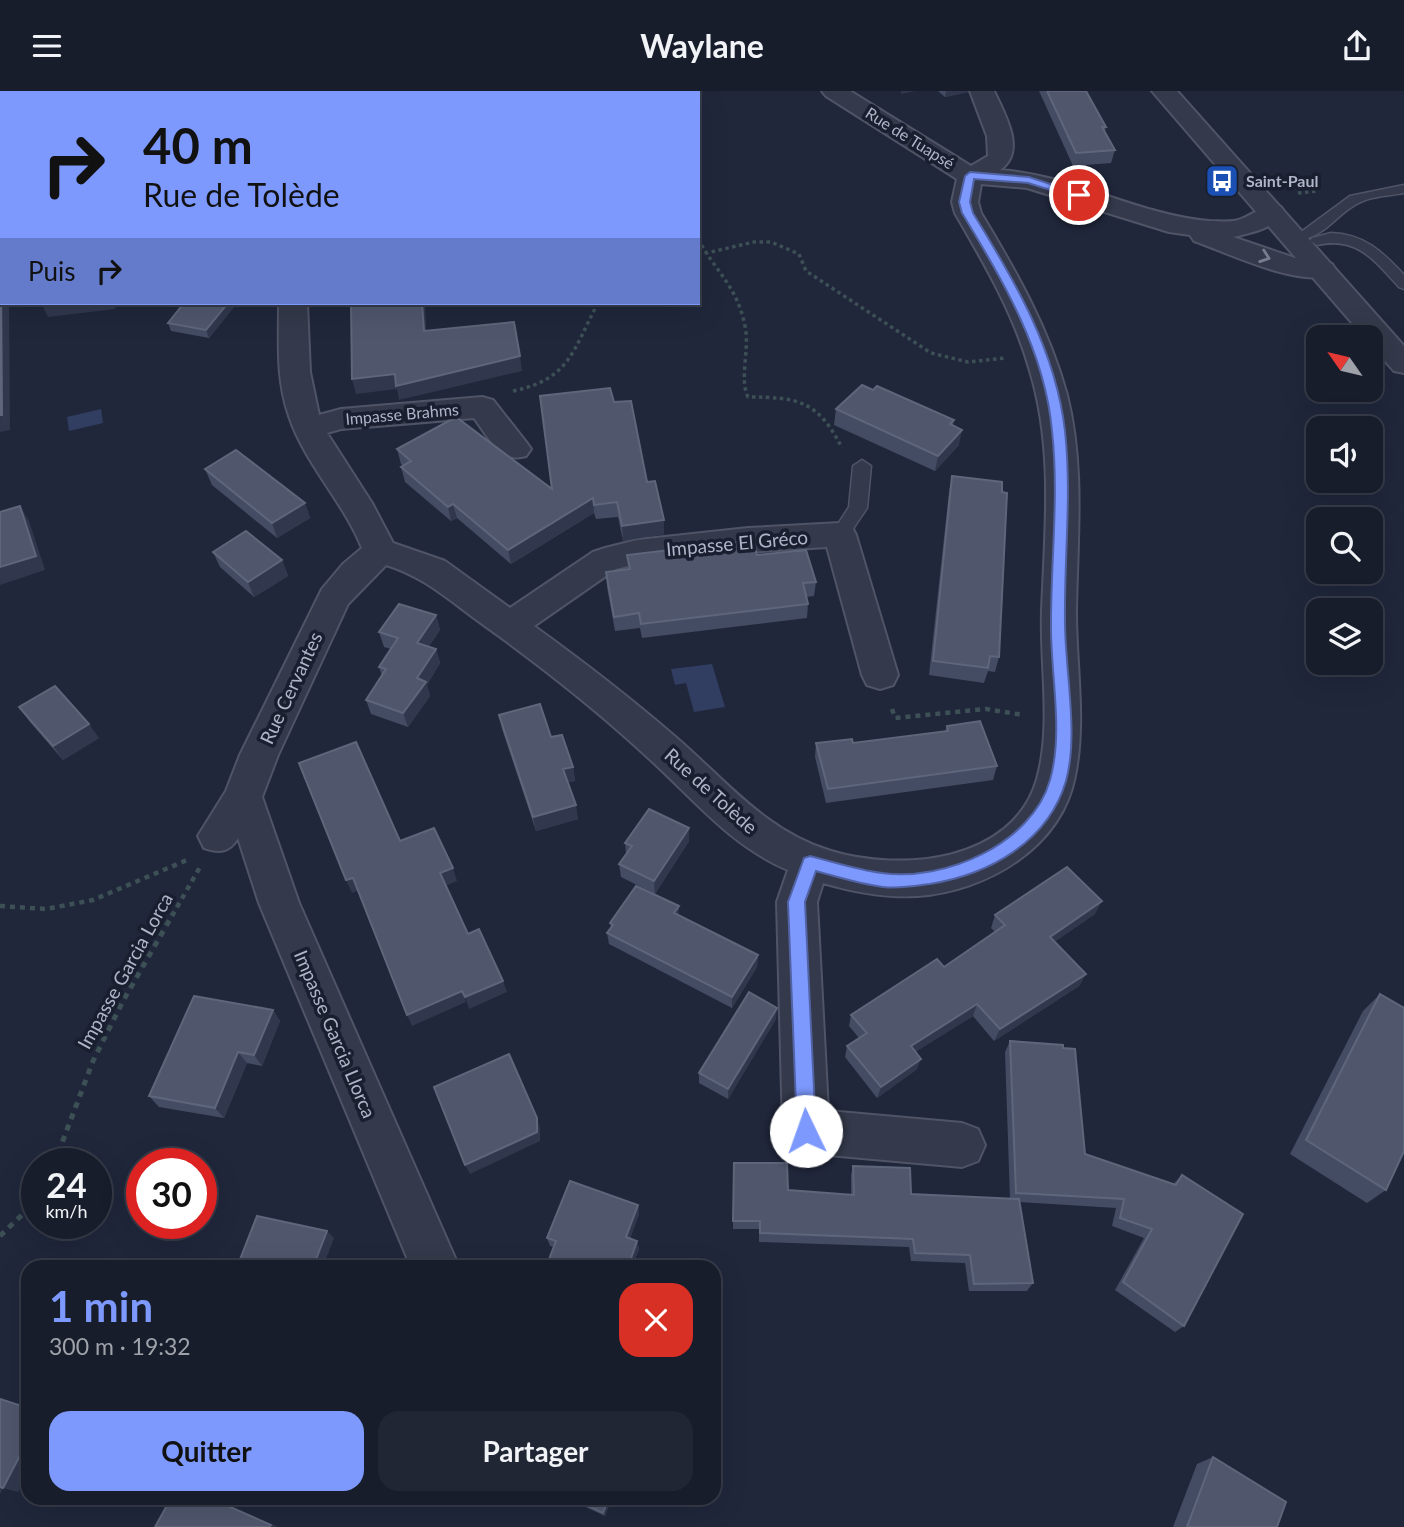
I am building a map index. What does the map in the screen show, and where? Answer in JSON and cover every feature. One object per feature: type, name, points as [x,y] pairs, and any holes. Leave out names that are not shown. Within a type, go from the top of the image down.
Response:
[{"type":"street","name":"Rue de Tuapsé","points":[[834,91],[970,176],[1029,180],[1178,226],[1228,230],[1249,225],[1272,213]]},
{"type":"street","points":[[970,176],[999,159],[1002,152],[1000,137],[982,91]]},
{"type":"street","points":[[1164,91],[1404,364]]},
{"type":"street","name":"Rue de Tolède","points":[[380,551],[433,570],[510,625],[661,747],[739,821],[810,863],[883,880],[908,880],[965,868],[1003,851],[1026,834],[1044,810],[1058,780],[1063,738],[1058,622],[1062,489],[1059,442],[1049,383],[1040,354],[1010,283],[968,213],[965,202],[970,176]]},
{"type":"street","points":[[1178,226],[1291,266],[1322,270]]},
{"type":"street","points":[[293,305],[298,395],[310,427],[331,466],[362,510],[380,551]]},
{"type":"street","name":"Impasse Brahms","points":[[310,427],[341,419],[482,407],[515,449]]},
{"type":"street","points":[[840,535],[880,675]]},
{"type":"street","name":"Impasse El Gréco","points":[[510,625],[606,560],[637,552],[748,540],[840,535]]},
{"type":"street","name":"Rue Cervantes","points":[[218,836],[243,797],[259,755],[334,598],[355,573],[380,551]]},
{"type":"street","name":"Impasse Garcia Llorca","points":[[243,797],[279,904],[432,1260]]},
{"type":"street","points":[[810,863],[797,902],[806,1131],[962,1145]]},
{"type":"lane","points":[[1404,189],[1356,199],[1340,209],[1311,238],[1340,237],[1362,243],[1404,284]]},
{"type":"lane","points":[[840,535],[858,508],[862,466]]},
{"type":"path","points":[[700,242],[724,274],[748,326],[749,363],[743,387],[748,397],[771,397],[802,403],[826,419],[848,459],[862,466]]},
{"type":"path","points":[[700,254],[754,242],[771,242],[799,254],[806,271],[931,353],[968,362],[1040,354]]},
{"type":"path","points":[[482,407],[503,393],[536,388],[562,371],[597,305]]},
{"type":"path","points":[[880,675],[895,718],[1003,710],[1025,716],[1063,738]]},
{"type":"path","points":[[0,906],[46,909],[93,900],[167,867],[181,865],[218,836]]},
{"type":"path","name":"Impasse Garcia Lorca","points":[[60,1148],[99,1049],[123,1001],[218,836]]},
{"type":"path","points":[[0,1236],[21,1216]]},
{"type":"water","points":[[101,409],[103,423],[69,431],[67,417]]},
{"type":"water","points":[[712,664],[725,707],[694,712],[686,683],[675,685],[671,669]]},
{"type":"building","points":[[1047,91],[1086,91],[1115,150],[1076,153]]},
{"type":"building","points":[[0,305],[1,305],[2,415]]},
{"type":"building","points":[[182,305],[226,305],[206,330],[168,323]]},
{"type":"building","points":[[351,305],[422,305],[424,331],[514,322],[520,356],[396,386],[395,374],[352,379]]},
{"type":"building","points":[[862,385],[873,390],[877,386],[954,420],[950,424],[962,430],[938,456],[836,409]]},
{"type":"building","points":[[610,388],[614,402],[631,401],[647,482],[655,481],[664,520],[622,526],[617,502],[594,505],[593,498],[508,550],[453,504],[448,507],[401,467],[411,461],[397,449],[456,417],[552,489],[540,396]]},
{"type":"building","points":[[236,450],[305,503],[272,523],[205,469]]},
{"type":"building","points":[[952,476],[1002,482],[1002,492],[1007,493],[999,657],[990,656],[988,668],[933,661]]},
{"type":"building","points":[[20,506],[36,556],[0,567],[0,512]]},
{"type":"building","points":[[246,531],[282,560],[248,582],[213,552]]},
{"type":"building","points":[[753,540],[757,555],[806,550],[816,582],[803,583],[808,604],[641,624],[639,613],[614,617],[606,572],[630,569],[627,555]]},
{"type":"building","points":[[399,604],[436,615],[417,643],[436,649],[417,678],[426,682],[403,713],[366,700],[386,669],[379,667],[398,638],[379,632]]},
{"type":"building","points":[[55,686],[89,724],[53,746],[19,707]]},
{"type":"building","points":[[540,704],[551,737],[562,735],[573,767],[563,769],[576,805],[533,817],[499,715]]},
{"type":"building","points":[[980,721],[997,766],[828,789],[816,743],[852,739],[853,743],[948,731],[947,726]]},
{"type":"building","points":[[356,742],[400,841],[434,828],[453,868],[440,873],[468,934],[479,929],[503,981],[465,997],[462,991],[407,1015],[353,878],[346,880],[299,763]]},
{"type":"building","points":[[649,809],[689,828],[654,881],[619,864],[632,846],[625,843]]},
{"type":"building","points":[[1067,867],[1102,901],[1050,937],[1086,974],[1000,1029],[977,1004],[911,1046],[921,1059],[881,1087],[847,1046],[867,1033],[851,1015],[937,959],[944,967],[1005,925],[995,915]]},
{"type":"building","points":[[636,886],[679,906],[674,913],[758,955],[732,997],[607,933],[613,925],[610,923]]},
{"type":"building","points":[[749,992],[777,1008],[728,1089],[699,1073]]},
{"type":"building","points":[[1380,994],[1404,1008],[1404,1151],[1386,1190],[1306,1140]]},
{"type":"building","points":[[194,996],[273,1010],[254,1055],[238,1052],[215,1108],[149,1096]]},
{"type":"building","points":[[1010,1041],[1063,1045],[1063,1048],[1075,1049],[1085,1154],[1176,1185],[1182,1175],[1243,1214],[1184,1326],[1123,1282],[1152,1229],[1120,1218],[1124,1199],[1016,1193]]},
{"type":"building","points":[[509,1054],[537,1118],[537,1132],[465,1165],[434,1087]]},
{"type":"building","points":[[734,1163],[787,1163],[788,1190],[854,1195],[853,1166],[910,1168],[911,1194],[1019,1199],[1033,1283],[974,1284],[970,1255],[915,1253],[913,1239],[760,1233],[760,1221],[733,1221]]},
{"type":"building","points":[[570,1181],[638,1205],[626,1237],[637,1241],[630,1260],[549,1260],[556,1241],[547,1238]]},
{"type":"building","points":[[257,1216],[327,1231],[316,1260],[240,1260]]},
{"type":"building","points":[[0,1399],[21,1406],[21,1453],[3,1488],[0,1487]]},
{"type":"building","points":[[1213,1457],[1286,1502],[1277,1527],[1187,1527]]},
{"type":"building","points":[[167,1505],[226,1505],[271,1525],[269,1527],[155,1527]]},
{"type":"building","points":[[586,1505],[606,1505],[603,1513]]},
{"type":"place","name":"Saint-Paul","points":[[1222,181]]},
{"type":"route","points":[[806,1131],[797,902],[810,863],[883,880],[908,880],[941,875],[977,865],[1026,834],[1044,810],[1058,780],[1063,738],[1058,622],[1062,489],[1059,430],[1049,383],[1032,332],[1010,283],[968,213],[965,202],[970,176],[1002,176],[1029,180],[1079,195]]}]
